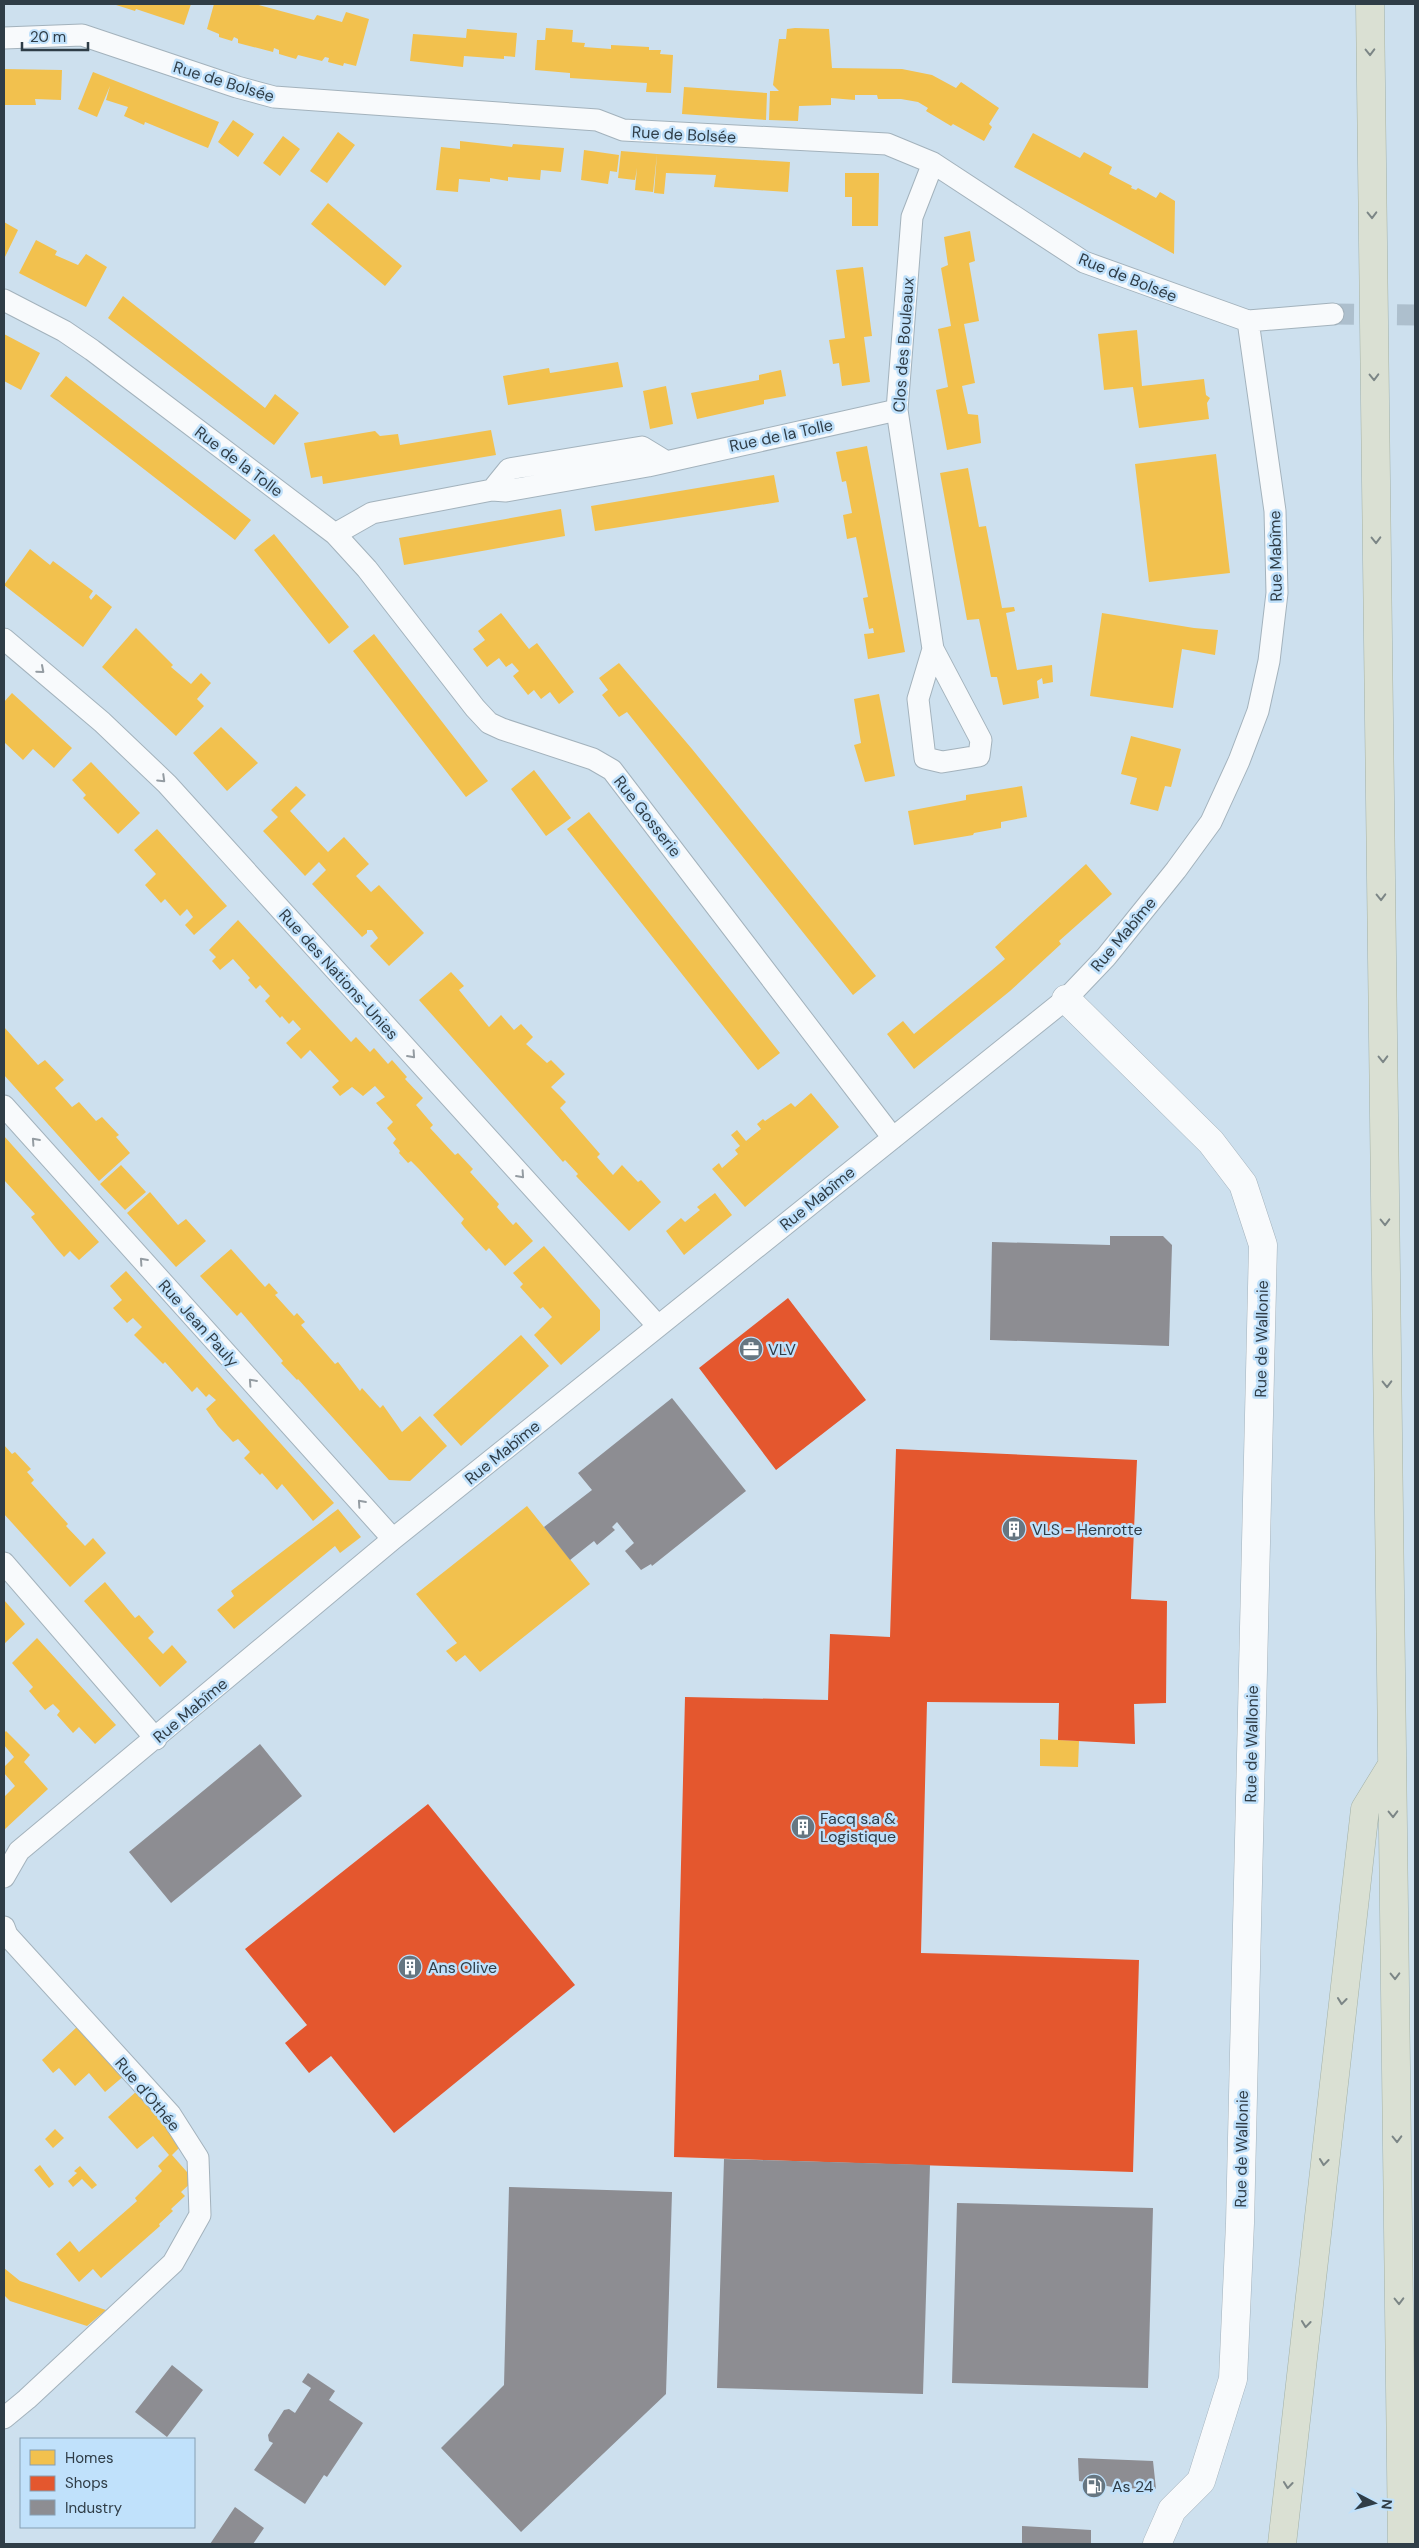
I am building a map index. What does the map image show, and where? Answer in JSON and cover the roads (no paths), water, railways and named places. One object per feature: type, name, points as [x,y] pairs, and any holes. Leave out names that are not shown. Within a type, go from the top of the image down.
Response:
[{"type":"highway","points":[[1370,4],[1402,2544]]},
{"type":"highway","points":[[1282,2544],[1365,1809],[1392,1765]]},
{"type":"street","name":"Rue de Bolsée","points":[[4,38],[82,35],[237,87],[274,97],[597,120],[623,130],[887,144],[933,163],[1084,262],[1248,321],[1333,314]]},
{"type":"street","name":"Clos des Bouleaux","points":[[933,163],[912,217],[897,410],[933,649],[981,740],[979,756],[942,762],[925,758],[918,698],[933,649]]},
{"type":"street","name":"Rue de la Tolle","points":[[4,300],[64,331],[92,350],[335,534],[372,513],[492,490],[506,491],[648,466],[665,460],[897,410]]},
{"type":"street","name":"Rue Mabîme","points":[[4,1878],[19,1851],[394,1539],[1066,999],[1106,957],[1176,870],[1211,822],[1239,761],[1258,711],[1269,661],[1277,594],[1275,511],[1248,321]]},
{"type":"street","name":"Rue Gosserie","points":[[335,534],[367,569],[475,708],[489,723],[593,759],[612,770],[893,1138]]},
{"type":"street","name":"Rue des Nations-Unies","points":[[4,639],[102,722],[167,784],[658,1326]]},
{"type":"street","name":"Rue de Wallonie","points":[[1066,999],[1211,1142],[1243,1184],[1263,1245],[1240,2223],[1233,2379],[1201,2481],[1172,2510],[1156,2544]]},
{"type":"street","name":"Rue Jean Pauly","points":[[4,1106],[394,1539]]},
{"type":"street","points":[[4,1563],[156,1738]]},
{"type":"street","name":"Rue d'Othée","points":[[4,2418],[27,2399],[173,2263],[200,2215],[198,2158],[170,2114],[5,1931]]},
{"type":"tunnel","points":[[1333,314],[1415,315]]},
{"type":"place","name":"VLV","points":[[751,1349]]},
{"type":"place","name":"VLS - Henrotte","points":[[1014,1529]]},
{"type":"place","name":"Facq s.a & Logistique","points":[[803,1827]]},
{"type":"place","name":"Ans Olive","points":[[410,1967]]},
{"type":"place","name":"As 24","points":[[1094,2486]]}]
